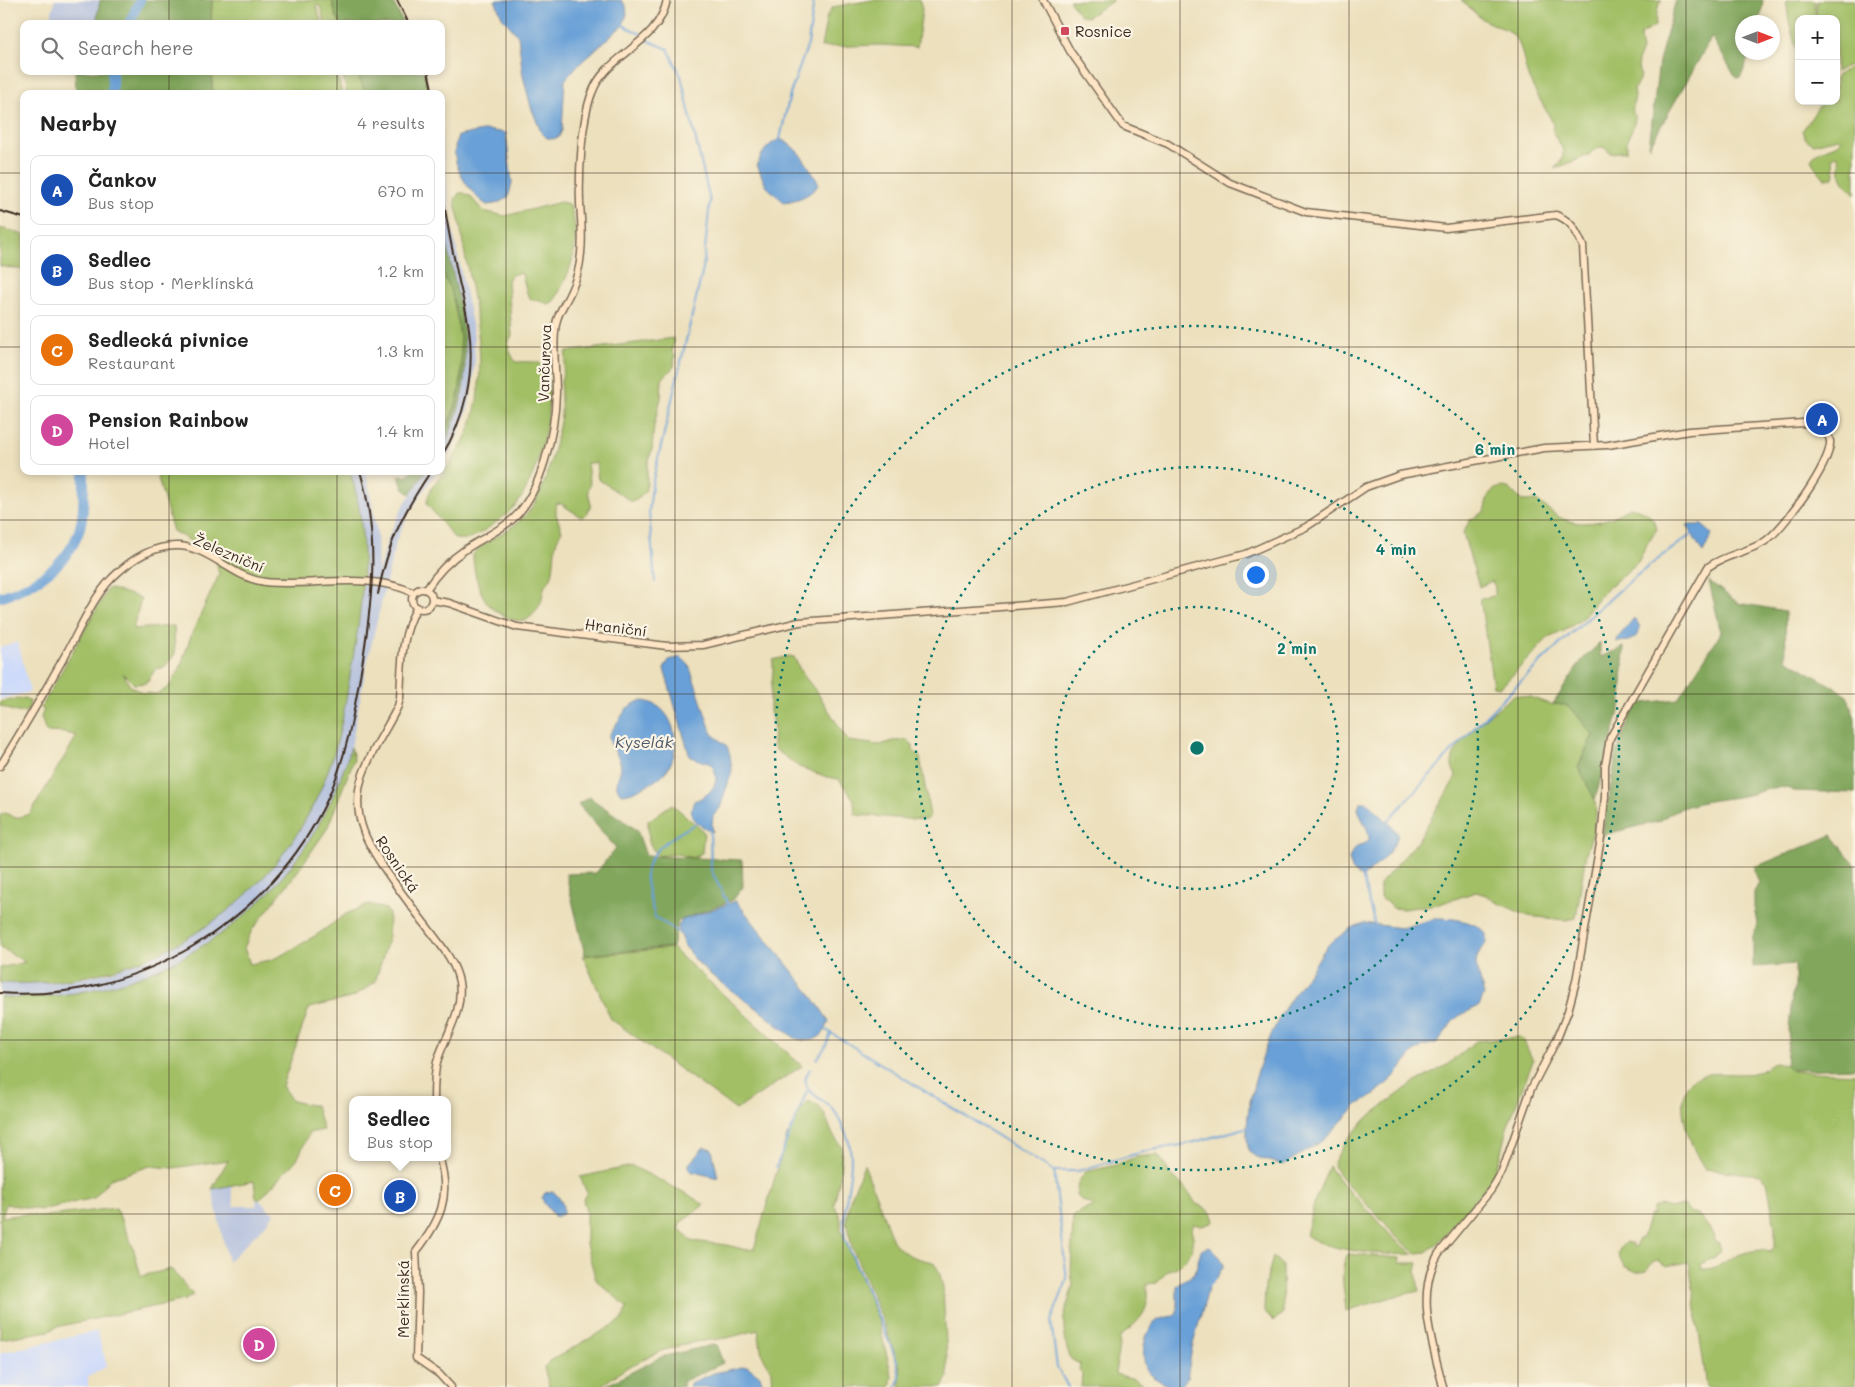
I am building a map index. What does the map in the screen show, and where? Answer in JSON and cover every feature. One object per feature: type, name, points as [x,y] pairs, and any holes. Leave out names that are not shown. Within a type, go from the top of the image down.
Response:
[{"type":"street","name":"Vančurova","points":[[426,590],[430,583],[456,556],[514,518],[527,503],[536,483],[554,421],[556,324],[558,315],[576,279],[582,251],[580,163],[590,98],[605,71],[650,32],[662,13],[667,0]]},
{"type":"street","points":[[1043,0],[1070,51],[1123,126],[1168,144],[1230,183],[1306,212],[1446,228],[1556,215],[1566,219],[1573,225],[1583,246],[1594,446]]},
{"type":"street","name":"Hraniční","points":[[432,600],[455,605],[517,627],[667,646],[704,645],[798,622],[1067,602],[1246,554],[1306,527],[1366,487],[1400,475],[1528,451],[1608,445],[1689,431],[1803,423],[1814,424],[1823,429],[1830,440],[1824,464],[1788,517],[1773,536],[1763,543],[1729,555],[1708,567],[1610,738],[1605,766],[1605,796],[1601,838],[1576,981],[1568,1012],[1557,1039],[1531,1089],[1502,1172],[1491,1190],[1438,1253],[1428,1277],[1426,1306],[1431,1340],[1443,1387]]},
{"type":"street","name":"Železniční","points":[[0,766],[67,652],[96,598],[113,577],[151,550],[159,547],[175,546],[201,550],[236,572],[256,581],[280,584],[374,582],[402,587],[414,593]]},
{"type":"street","points":[[418,590],[426,590],[430,593],[431,605],[422,609],[417,607],[412,601],[414,593],[418,590]]},
{"type":"street","name":"Rosnická","points":[[417,607],[409,621],[402,646],[398,706],[364,771],[359,787],[358,805],[362,832],[369,846],[445,951],[451,960],[457,976],[459,990],[458,1008],[437,1064],[434,1096]]},
{"type":"street","name":"Merklínská","points":[[440,1161],[444,1191],[440,1216],[432,1231],[416,1252],[418,1292],[416,1358],[439,1374],[451,1387]]},
{"type":"shaded area","points":[[55,0],[100,0],[97,20],[64,20],[51,16]]},
{"type":"shaded area","points":[[445,171],[450,217],[473,329],[475,359],[468,409],[454,445],[445,459],[445,441],[460,407],[464,389],[465,330],[445,237]]},
{"type":"shaded area","points":[[351,475],[367,476],[377,532],[378,573],[388,538],[402,508],[423,475],[434,475],[409,513],[396,541],[366,667],[351,747],[339,783],[313,835],[278,883],[249,912],[211,940],[174,962],[134,979],[93,991],[51,997],[0,997],[0,983],[49,983],[90,977],[149,958],[187,939],[227,911],[255,886],[280,857],[301,828],[326,778],[337,743],[360,616],[364,576],[362,533]]},
{"type":"shaded area","points":[[18,642],[30,692],[0,699],[0,647]]},
{"type":"shaded area","points":[[231,1185],[234,1206],[256,1206],[257,1198],[274,1214],[228,1262],[212,1189]]},
{"type":"shaded area","points":[[97,1331],[107,1366],[88,1377],[88,1387],[0,1387],[0,1353]]},
{"type":"green space","points":[[100,0],[212,0],[211,20],[97,20]]},
{"type":"green space","points":[[212,0],[332,0],[338,20],[324,20],[320,6],[316,5],[321,20],[211,20]]},
{"type":"green space","points":[[332,0],[392,0],[402,20],[338,20]]},
{"type":"green space","points":[[872,0],[920,0],[922,10],[917,47],[880,45],[821,47],[827,16],[833,7]]},
{"type":"green space","points":[[1069,0],[1114,0],[1087,17],[1080,15]]},
{"type":"green space","points":[[1461,0],[1662,0],[1658,7],[1655,26],[1641,34],[1642,51],[1638,63],[1641,76],[1634,89],[1635,97],[1632,109],[1635,119],[1627,140],[1627,151],[1611,153],[1603,147],[1589,155],[1554,169],[1563,156],[1563,150],[1555,136],[1553,123],[1529,79],[1522,50],[1517,40],[1506,30],[1478,16]]},
{"type":"green space","points":[[1676,0],[1763,0],[1761,15],[1735,15],[1735,60],[1747,60],[1741,77],[1736,78],[1712,37],[1649,147],[1659,61]]},
{"type":"green space","points":[[1786,0],[1815,0],[1815,15],[1795,15],[1795,44]]},
{"type":"green space","points":[[1817,0],[1855,0],[1855,62],[1840,70],[1840,15],[1816,15]]},
{"type":"green space","points":[[1855,65],[1855,194],[1842,178],[1837,155],[1832,157],[1834,178],[1824,178],[1811,159],[1817,153],[1842,140],[1838,138],[1813,144],[1806,139],[1802,131],[1820,105],[1840,105],[1840,74]]},
{"type":"green space","points":[[75,75],[212,75],[212,90],[76,90]]},
{"type":"green space","points":[[212,75],[337,75],[341,90],[212,90]]},
{"type":"green space","points":[[343,75],[358,75],[364,90],[346,90]]},
{"type":"green space","points":[[358,75],[425,75],[428,90],[364,90]]},
{"type":"green space","points":[[459,193],[464,193],[470,196],[483,211],[505,216],[561,202],[569,204],[575,225],[573,258],[566,278],[554,301],[550,304],[531,299],[527,293],[522,274],[511,275],[508,281],[512,336],[509,342],[509,349],[516,362],[536,362],[542,365],[549,389],[546,425],[536,464],[529,482],[513,508],[477,535],[462,539],[455,539],[427,504],[432,487],[441,475],[445,475],[445,470],[469,430],[474,417],[479,387],[480,364],[476,317],[455,199]]},
{"type":"green space","points":[[0,228],[20,234],[20,269],[0,266]]},
{"type":"green space","points":[[445,237],[460,306],[465,363],[463,392],[455,420],[445,441],[445,429],[455,409],[460,387],[462,365],[460,334],[451,291],[445,278]]},
{"type":"green space","points":[[445,277],[456,309],[460,343],[460,386],[453,412],[445,429]]},
{"type":"green space","points":[[674,338],[672,352],[675,355],[674,367],[662,381],[661,398],[647,467],[645,492],[632,502],[598,479],[596,463],[587,463],[590,484],[588,490],[591,505],[587,514],[582,517],[560,503],[556,504],[556,514],[562,531],[557,541],[551,577],[544,588],[538,608],[525,621],[518,621],[501,614],[491,607],[482,593],[476,576],[473,554],[524,517],[541,491],[553,452],[561,416],[561,382],[566,352]]},
{"type":"green space","points":[[157,475],[351,475],[363,541],[362,588],[343,718],[336,748],[326,776],[303,824],[273,866],[238,902],[197,932],[152,956],[103,972],[52,982],[0,983],[0,968],[25,962],[0,947],[0,815],[5,813],[16,818],[30,814],[77,736],[66,733],[46,732],[41,717],[44,710],[41,708],[108,588],[141,598],[133,629],[174,626],[175,654],[165,667],[156,669],[146,683],[134,684],[123,673],[130,686],[143,693],[157,694],[169,687],[180,668],[192,633],[219,575],[216,558],[203,546],[173,531]]},
{"type":"green space","points":[[408,475],[423,475],[410,494],[403,488],[399,476],[406,477]]},
{"type":"green space","points":[[1504,487],[1510,489],[1522,501],[1538,502],[1569,521],[1587,523],[1605,520],[1629,507],[1638,509],[1650,516],[1657,529],[1638,562],[1602,593],[1582,619],[1564,631],[1548,638],[1501,687],[1493,686],[1480,598],[1485,599],[1495,595],[1495,587],[1492,581],[1479,587],[1463,533],[1470,520],[1484,512],[1491,492]]},
{"type":"green space","points":[[1709,581],[1738,603],[1785,611],[1786,659],[1847,695],[1855,718],[1855,793],[1793,791],[1782,787],[1690,805],[1669,814],[1660,821],[1602,835],[1617,751],[1635,704],[1678,699],[1721,633]]},
{"type":"green space","points":[[1600,643],[1600,657],[1624,647],[1621,704],[1595,800],[1578,767],[1593,735],[1573,710],[1565,705],[1553,704],[1582,660]]},
{"type":"green space","points":[[789,656],[794,657],[801,672],[819,695],[848,741],[880,745],[893,741],[907,740],[913,745],[913,751],[920,757],[930,816],[925,820],[855,814],[854,800],[839,779],[827,777],[799,767],[775,749],[773,744],[774,727],[770,712],[773,660]]},
{"type":"green space","points":[[1514,695],[1530,697],[1549,704],[1565,705],[1573,710],[1593,735],[1579,764],[1595,800],[1596,813],[1593,832],[1586,853],[1576,918],[1565,920],[1528,916],[1476,892],[1439,904],[1403,909],[1393,908],[1380,897],[1380,884],[1417,842],[1453,782],[1456,776],[1452,765],[1453,756],[1459,747],[1476,727]]},
{"type":"green space","points":[[25,698],[30,701],[28,711],[17,712],[0,706],[0,702]]},
{"type":"green space","points":[[351,747],[354,759],[327,829],[295,875],[252,930],[244,948],[250,964],[271,960],[318,934],[346,914],[369,904],[386,909],[389,914],[388,940],[375,982],[354,997],[309,1008],[282,1086],[292,1101],[316,1106],[323,1130],[309,1133],[298,1158],[259,1200],[256,1198],[254,1181],[212,1189],[228,1160],[173,1168],[150,1166],[110,1179],[94,1198],[41,1210],[6,1204],[2,1217],[26,1214],[40,1217],[116,1208],[133,1247],[141,1276],[171,1269],[193,1295],[185,1300],[56,1327],[49,1331],[0,1339],[0,997],[60,995],[118,984],[171,963],[220,934],[263,898],[300,854],[330,803]]},
{"type":"green space","points":[[589,797],[637,830],[646,856],[742,860],[743,887],[733,900],[678,921],[672,947],[585,955],[566,874],[596,873],[616,848],[578,804]]},
{"type":"green space","points":[[672,804],[704,832],[702,853],[693,858],[677,854],[657,856],[649,842],[648,821]]},
{"type":"green space","points":[[1832,835],[1855,865],[1855,1068],[1791,1070],[1786,1065],[1792,995],[1795,988],[1795,964],[1753,967],[1753,936],[1757,924],[1754,892],[1759,883],[1755,867]]},
{"type":"green space","points":[[672,948],[802,1066],[736,1110],[611,1019],[583,956]]},
{"type":"green space","points":[[1520,1037],[1524,1041],[1533,1061],[1507,1128],[1499,1160],[1491,1179],[1437,1244],[1426,1252],[1416,1253],[1394,1235],[1386,1224],[1343,1180],[1333,1166],[1334,1162],[1345,1142],[1367,1118],[1412,1084],[1447,1065],[1476,1041]]},
{"type":"green space","points":[[1774,1063],[1787,1065],[1792,1071],[1855,1074],[1855,1387],[1707,1387],[1689,1262],[1666,1266],[1658,1260],[1654,1261],[1647,1270],[1637,1272],[1624,1266],[1618,1254],[1620,1248],[1626,1242],[1632,1244],[1633,1247],[1636,1246],[1638,1239],[1642,1238],[1649,1215],[1652,1215],[1653,1208],[1659,1205],[1670,1208],[1684,1205],[1689,1212],[1698,1214],[1713,1233],[1715,1237],[1713,1240],[1719,1243],[1721,1250],[1716,1256],[1701,1264],[1702,1269],[1712,1268],[1743,1253],[1760,1250],[1771,1251],[1775,1246],[1775,1227],[1767,1181],[1760,1175],[1705,1169],[1688,1134],[1683,1106],[1684,1094],[1689,1083],[1699,1076],[1705,1074],[1751,1073]]},
{"type":"green space","points":[[808,1101],[817,1105],[824,1113],[833,1135],[842,1147],[840,1177],[834,1204],[841,1219],[841,1230],[878,1319],[892,1377],[890,1387],[773,1387],[772,1371],[762,1355],[758,1330],[727,1338],[695,1342],[661,1351],[626,1368],[599,1387],[549,1387],[544,1367],[550,1361],[622,1320],[627,1307],[596,1280],[586,1244],[586,1211],[583,1199],[587,1193],[580,1177],[632,1166],[689,1195],[704,1205],[680,1223],[679,1228],[691,1241],[727,1245],[746,1250],[754,1249],[787,1136],[801,1109]]},
{"type":"green space","points":[[1157,1155],[1165,1163],[1169,1174],[1190,1194],[1196,1204],[1211,1212],[1214,1222],[1202,1226],[1194,1224],[1191,1231],[1193,1236],[1192,1247],[1188,1257],[1180,1265],[1167,1272],[1157,1283],[1147,1284],[1147,1302],[1143,1314],[1120,1337],[1115,1374],[1135,1379],[1147,1387],[1081,1387],[1082,1374],[1079,1371],[1080,1364],[1072,1360],[1068,1355],[1064,1330],[1064,1316],[1073,1285],[1071,1273],[1073,1217],[1082,1210],[1093,1207],[1092,1204],[1083,1201],[1076,1195],[1078,1183],[1085,1172],[1116,1165],[1136,1157]]},
{"type":"green space","points":[[864,1164],[893,1241],[910,1256],[933,1262],[939,1271],[943,1288],[948,1378],[943,1387],[900,1387],[900,1368],[852,1247],[846,1221],[850,1200]]},
{"type":"green space","points":[[1329,1166],[1341,1183],[1393,1238],[1413,1254],[1373,1253],[1342,1249],[1306,1235],[1315,1200]]},
{"type":"green space","points":[[1348,1254],[1400,1258],[1400,1263],[1418,1263],[1416,1271],[1419,1291],[1346,1311],[1343,1267]]},
{"type":"green space","points":[[1273,1257],[1282,1265],[1283,1313],[1274,1321],[1264,1311],[1265,1286]]},
{"type":"green space","points":[[716,1344],[723,1363],[682,1382],[684,1387],[603,1387],[661,1357]]},
{"type":"water","points":[[495,0],[621,0],[626,6],[627,14],[623,25],[577,66],[565,80],[562,130],[559,137],[547,138],[541,132],[531,107],[523,76],[518,36],[502,17]]},
{"type":"water","points":[[487,130],[506,133],[512,183],[508,198],[495,204],[487,205],[476,196],[458,169],[455,146],[458,136]]},
{"type":"water","points":[[780,139],[798,152],[819,184],[812,192],[803,197],[784,202],[766,186],[757,165],[766,149]]},
{"type":"water","points":[[1687,525],[1702,525],[1712,534],[1703,553]]},
{"type":"water","points":[[1634,618],[1640,628],[1638,635],[1629,641],[1617,642],[1617,639]]},
{"type":"water","points":[[681,657],[689,665],[712,734],[727,746],[730,755],[732,771],[720,808],[713,816],[713,832],[698,824],[691,813],[694,801],[710,791],[716,777],[711,764],[690,757],[664,669],[669,660]]},
{"type":"water","name":"Kyselák","points":[[639,701],[650,702],[666,714],[674,734],[674,755],[668,769],[658,778],[636,791],[621,794],[617,785],[621,767],[620,762],[610,742],[609,735],[627,708]]},
{"type":"water","points":[[1360,802],[1367,802],[1398,834],[1389,852],[1362,877],[1353,872],[1349,859],[1357,846],[1369,840],[1368,832],[1358,808]]},
{"type":"water","points":[[736,901],[810,993],[829,1021],[821,1036],[812,1040],[801,1040],[790,1035],[710,974],[689,952],[682,940],[678,927],[682,920]]},
{"type":"water","points":[[1438,918],[1471,923],[1486,934],[1486,943],[1477,957],[1476,964],[1484,995],[1479,1006],[1453,1021],[1436,1043],[1423,1046],[1414,1052],[1394,1077],[1375,1094],[1357,1105],[1324,1140],[1283,1165],[1256,1157],[1249,1152],[1247,1136],[1251,1096],[1263,1055],[1288,1003],[1329,944],[1351,928],[1364,923],[1401,928]]},
{"type":"water","points":[[704,1147],[712,1149],[718,1178],[690,1171],[689,1169],[689,1164]]},
{"type":"water","points":[[552,1191],[559,1198],[563,1208],[563,1214],[555,1217],[542,1198],[545,1193]]},
{"type":"water","points":[[1210,1247],[1219,1256],[1224,1265],[1216,1279],[1209,1286],[1192,1348],[1187,1378],[1181,1386],[1169,1387],[1147,1370],[1144,1350],[1147,1336],[1153,1324],[1158,1320],[1177,1314],[1177,1286],[1195,1273],[1201,1250]]},
{"type":"water","points":[[747,1366],[760,1376],[764,1387],[689,1387],[690,1383],[714,1373]]},
{"type":"waterway","points":[[131,20],[140,0]]},
{"type":"waterway","points":[[780,139],[790,94],[808,44],[814,0]]},
{"type":"waterway","points":[[621,24],[643,35]]},
{"type":"waterway","points":[[647,40],[668,49],[681,76],[710,201],[703,269],[652,484],[649,512],[655,582]]},
{"type":"waterway","points":[[112,75],[112,90]]},
{"type":"waterway","points":[[0,597],[28,586],[41,578],[53,569],[72,546],[82,518],[84,475]]},
{"type":"waterway","points":[[1387,822],[1474,728],[1535,668],[1629,582],[1692,534]]},
{"type":"waterway","points":[[679,933],[655,917],[646,875],[648,865],[658,849],[673,837],[698,822]]},
{"type":"waterway","points":[[710,828],[711,870],[728,904]]},
{"type":"waterway","points":[[1362,875],[1375,926]]},
{"type":"waterway","points":[[817,1059],[826,1046],[831,1033],[826,1030]]},
{"type":"waterway","points":[[831,1033],[1054,1171],[1078,1171],[1146,1151],[1187,1144],[1249,1127]]},
{"type":"waterway","points":[[810,1069],[806,1076],[808,1088],[833,1109],[839,1118],[850,1146],[851,1167],[844,1220],[845,1239],[897,1361],[900,1378],[896,1387]]},
{"type":"waterway","points":[[776,1167],[807,1091]]},
{"type":"waterway","points":[[1054,1171],[1067,1280],[1051,1321],[1057,1367],[1068,1387]]},
{"type":"railway","points":[[397,0],[407,20]]},
{"type":"railway","points":[[429,75],[432,90]]},
{"type":"railway","points":[[445,207],[468,321],[471,346],[469,379],[462,412],[445,450]]},
{"type":"railway","points":[[0,211],[20,217]]},
{"type":"railway","points":[[0,993],[51,993],[101,984],[149,968],[194,946],[235,917],[272,882],[303,842],[328,798],[341,764],[350,729],[363,659],[371,588],[372,541],[370,518],[361,475]]},
{"type":"railway","points":[[378,594],[386,559],[397,530],[428,475]]},
{"type":"place","name":"Rosnice","points":[[1065,31]]},
{"type":"place","name":"Čankov","points":[[1822,419]]},
{"type":"place","name":"Sedlecká pivnice","points":[[335,1190]]},
{"type":"place","name":"Sedlec","points":[[400,1196]]},
{"type":"place","name":"Pension Rainbow","points":[[259,1344]]}]
